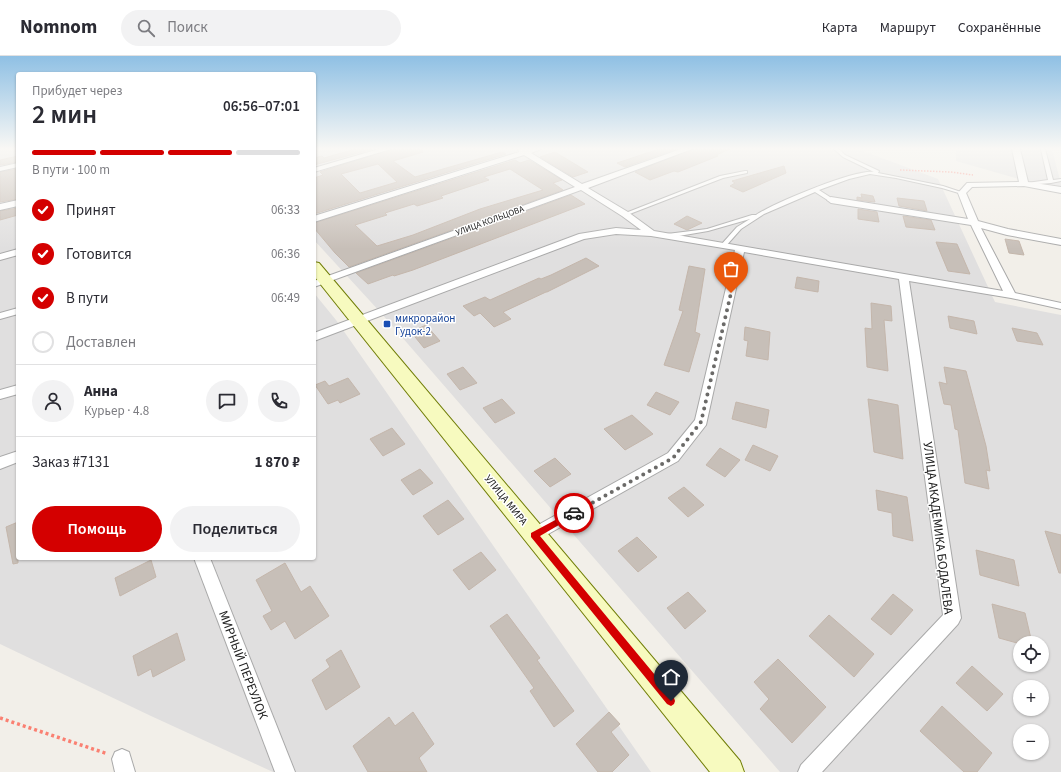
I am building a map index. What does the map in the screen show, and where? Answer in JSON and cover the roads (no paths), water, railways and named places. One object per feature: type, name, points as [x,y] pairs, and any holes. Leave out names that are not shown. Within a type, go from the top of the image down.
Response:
[{"type":"main road","name":"УЛИЦА МИРА","points":[[316,271],[320,282],[358,319],[729,772]]},
{"type":"street","points":[[316,218],[426,182]]},
{"type":"street","points":[[573,182],[625,214],[651,233]]},
{"type":"street","name":"УЛИЦА КОЛЬЦОВА","points":[[320,282],[597,182]]},
{"type":"street","points":[[1011,295],[974,222],[962,193],[970,185],[1024,184],[1061,190]]},
{"type":"street","points":[[831,200],[974,222],[1007,232],[1061,242]]},
{"type":"street","points":[[0,208],[16,204]]},
{"type":"street","points":[[316,336],[358,319],[582,236],[616,231],[651,233],[740,250],[1011,295],[1061,306]]},
{"type":"street","points":[[534,535],[673,458],[701,422],[740,250]]},
{"type":"street","points":[[0,256],[16,252]]},
{"type":"street","name":"УЛИЦА АКАДЕМИКА БОДАЛЕВА","points":[[808,772],[952,618],[904,278]]},
{"type":"street","points":[[0,316],[16,312]]},
{"type":"street","points":[[0,395],[16,390]]},
{"type":"street","points":[[0,463],[16,457]]},
{"type":"street","name":"МИРНЫЙ ПЕРЕУЛОК","points":[[203,560],[285,772]]},
{"type":"lane","points":[[625,214],[708,182]]},
{"type":"lane","points":[[723,246],[739,228],[762,214],[836,182]]},
{"type":"lane","points":[[921,182],[962,193]]},
{"type":"lane","points":[[1024,184],[1045,182]]},
{"type":"lane","points":[[816,190],[831,200]]},
{"type":"lane","points":[[666,236],[708,230],[762,214]]},
{"type":"place","name":"микрорайон Гудок-2","points":[[387,324]]}]
